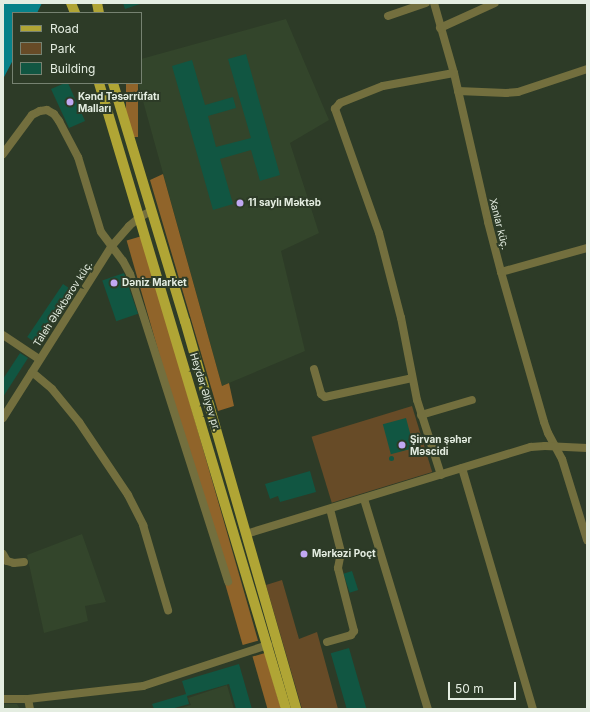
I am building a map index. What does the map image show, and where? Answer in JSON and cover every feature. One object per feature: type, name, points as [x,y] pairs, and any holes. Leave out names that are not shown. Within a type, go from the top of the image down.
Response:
[{"type":"main road","name":"Heydər Əliyev pr.","points":[[99,84],[140,216],[286,709]]},
{"type":"main road","name":"Heydər Əliyev pr.","points":[[113,84],[152,211],[296,709]]},
{"type":"street","points":[[388,16],[426,3]]},
{"type":"street","name":"Xanlar küç.","points":[[434,3],[454,73],[501,272],[544,422],[568,475],[587,540]]},
{"type":"street","points":[[440,28],[495,3]]},
{"type":"street","points":[[458,91],[518,92],[587,69]]},
{"type":"street","points":[[441,475],[412,378],[401,318],[379,233],[335,109],[340,103],[383,86],[454,73]]},
{"type":"street","points":[[3,154],[32,115],[40,111],[48,110],[54,114],[78,157],[95,217],[101,232],[111,247],[124,261],[130,274],[228,582]]},
{"type":"street","name":"Taleh Ələkbərov küç.","points":[[3,418],[111,247],[129,226],[140,216],[152,211]]},
{"type":"street","points":[[501,272],[587,248]]},
{"type":"street","points":[[3,335],[39,359]]},
{"type":"street","points":[[314,370],[321,394],[325,397],[412,378]]},
{"type":"street","points":[[32,372],[52,390],[79,422],[128,495],[143,525],[168,610]]},
{"type":"street","points":[[422,415],[472,400]]},
{"type":"street","points":[[246,534],[531,447],[587,448]]},
{"type":"street","points":[[462,468],[533,709]]},
{"type":"street","points":[[364,499],[428,709]]},
{"type":"street","points":[[327,642],[351,635],[354,632],[338,568],[340,545],[330,509]]},
{"type":"street","points":[[3,554],[7,561],[14,563],[24,562]]},
{"type":"street","points":[[3,699],[28,699],[143,686],[268,645]]},
{"type":"street","points":[[28,699],[30,709]]},
{"type":"shaded area","name":"11 saylı Məktəb","points":[[286,19],[329,120],[290,143],[319,233],[281,251],[305,351],[222,386],[138,84],[142,84],[142,59]]},
{"type":"shaded area","points":[[126,84],[138,84],[138,137],[126,137]]},
{"type":"shaded area","points":[[163,174],[222,386],[229,383],[234,406],[218,411],[150,180]]},
{"type":"shaded area","points":[[142,236],[258,641],[243,645],[127,240]]},
{"type":"shaded area","points":[[82,534],[106,602],[85,606],[88,621],[44,633],[27,555]]},
{"type":"shaded area","points":[[265,653],[281,709],[268,709],[253,657]]},
{"type":"shaded area","points":[[227,685],[234,709],[176,709],[191,705],[188,698]]},
{"type":"shaded area","points":[[3,704],[17,704],[20,709],[3,709]]},
{"type":"green space","points":[[412,406],[432,472],[332,503],[312,437]]},
{"type":"green space","points":[[282,580],[299,639],[317,632],[338,709],[302,709],[266,585]]},
{"type":"water","points":[[3,3],[42,3],[38,12],[12,12],[12,62],[3,79]]},
{"type":"building","points":[[123,3],[143,3],[125,9]]},
{"type":"building","points":[[246,54],[280,175],[260,181],[251,150],[220,159],[233,204],[213,210],[172,66],[192,60],[205,105],[233,97],[236,108],[208,116],[216,147],[251,138],[228,59]]},
{"type":"building","points":[[63,84],[68,84],[85,121],[69,128],[51,89]]},
{"type":"building","points":[[124,273],[138,314],[116,321],[102,280]]},
{"type":"building","points":[[63,284],[72,290],[36,343],[27,337]]},
{"type":"building","points":[[20,353],[28,358],[3,397],[3,379]]},
{"type":"building","points":[[406,418],[414,448],[391,454],[383,424]]},
{"type":"building","points":[[415,449],[418,452],[415,455],[412,452]]},
{"type":"building","points":[[391,455],[394,458],[391,461],[388,458]]},
{"type":"building","points":[[310,471],[316,492],[280,502],[278,496],[270,499],[265,484]]},
{"type":"building","points":[[352,571],[358,590],[350,593],[343,574]]},
{"type":"building","points":[[349,648],[366,709],[347,709],[331,653]]},
{"type":"building","points":[[239,664],[252,709],[236,709],[229,684],[187,696],[189,704],[171,709],[154,709],[152,704],[186,694],[182,681]]},
{"type":"place","name":"Kənd Təsərrüfatı Malları","points":[[70,102]]},
{"type":"place","name":"11 saylı Məktəb","points":[[240,203]]},
{"type":"place","name":"Dəniz Market","points":[[114,283]]},
{"type":"place","name":"Şirvan şəhər Məscidi","points":[[402,445]]},
{"type":"place","name":"Mərkəzi Poçt","points":[[304,554]]}]
